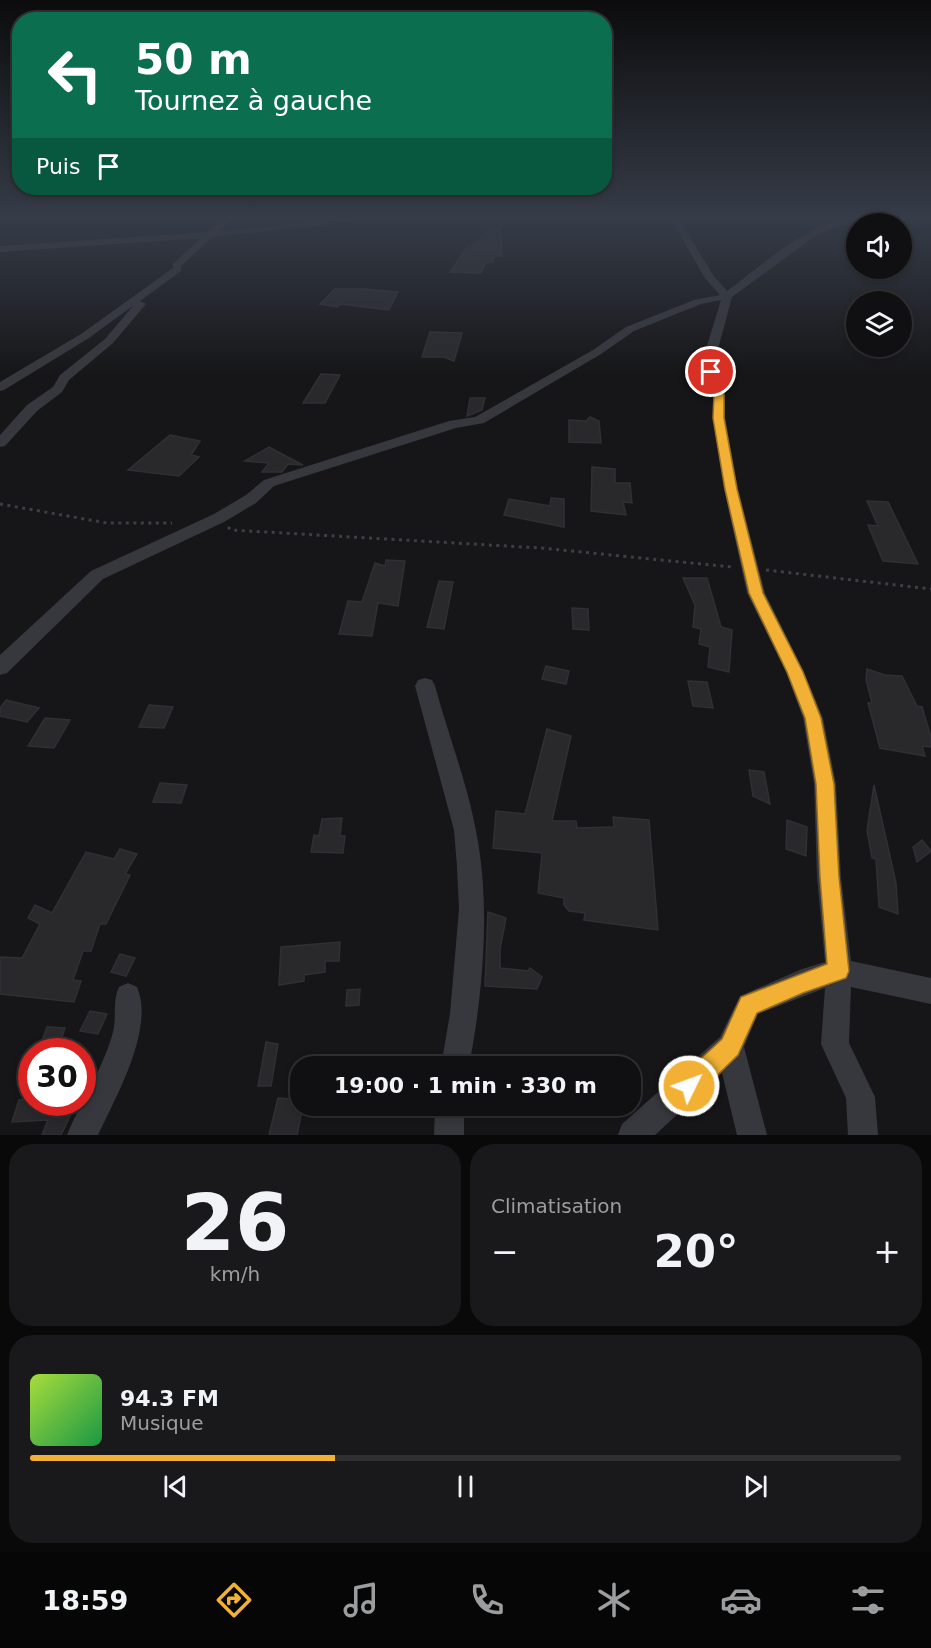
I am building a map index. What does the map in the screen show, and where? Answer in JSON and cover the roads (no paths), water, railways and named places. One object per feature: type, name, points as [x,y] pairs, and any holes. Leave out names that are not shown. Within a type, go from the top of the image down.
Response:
[{"type":"street","points":[[0,387],[58,353],[177,270]]},
{"type":"street","points":[[705,270],[711,283],[727,296]]},
{"type":"street","points":[[0,667],[97,575],[219,518],[251,499],[269,483],[454,424],[478,420],[597,352],[630,329],[698,302],[727,296],[763,270]]},
{"type":"street","points":[[0,443],[32,408],[58,389],[64,378],[109,341],[149,291]]},
{"type":"street","points":[[727,296],[712,349],[711,372],[719,395],[718,418],[731,489],[756,593],[795,672],[813,718],[825,784],[830,877],[839,971],[835,1044],[860,1097],[863,1135]]},
{"type":"street","points":[[425,686],[465,830],[469,867],[471,909],[464,1014],[457,1056]]},
{"type":"street","points":[[633,1135],[730,1047],[749,1005],[802,982],[839,971],[931,991]]},
{"type":"street","points":[[82,1135],[105,1088],[127,1031],[128,996]]},
{"type":"street","points":[[730,1047],[752,1135]]},
{"type":"street","points":[[449,1135],[450,1116]]}]
